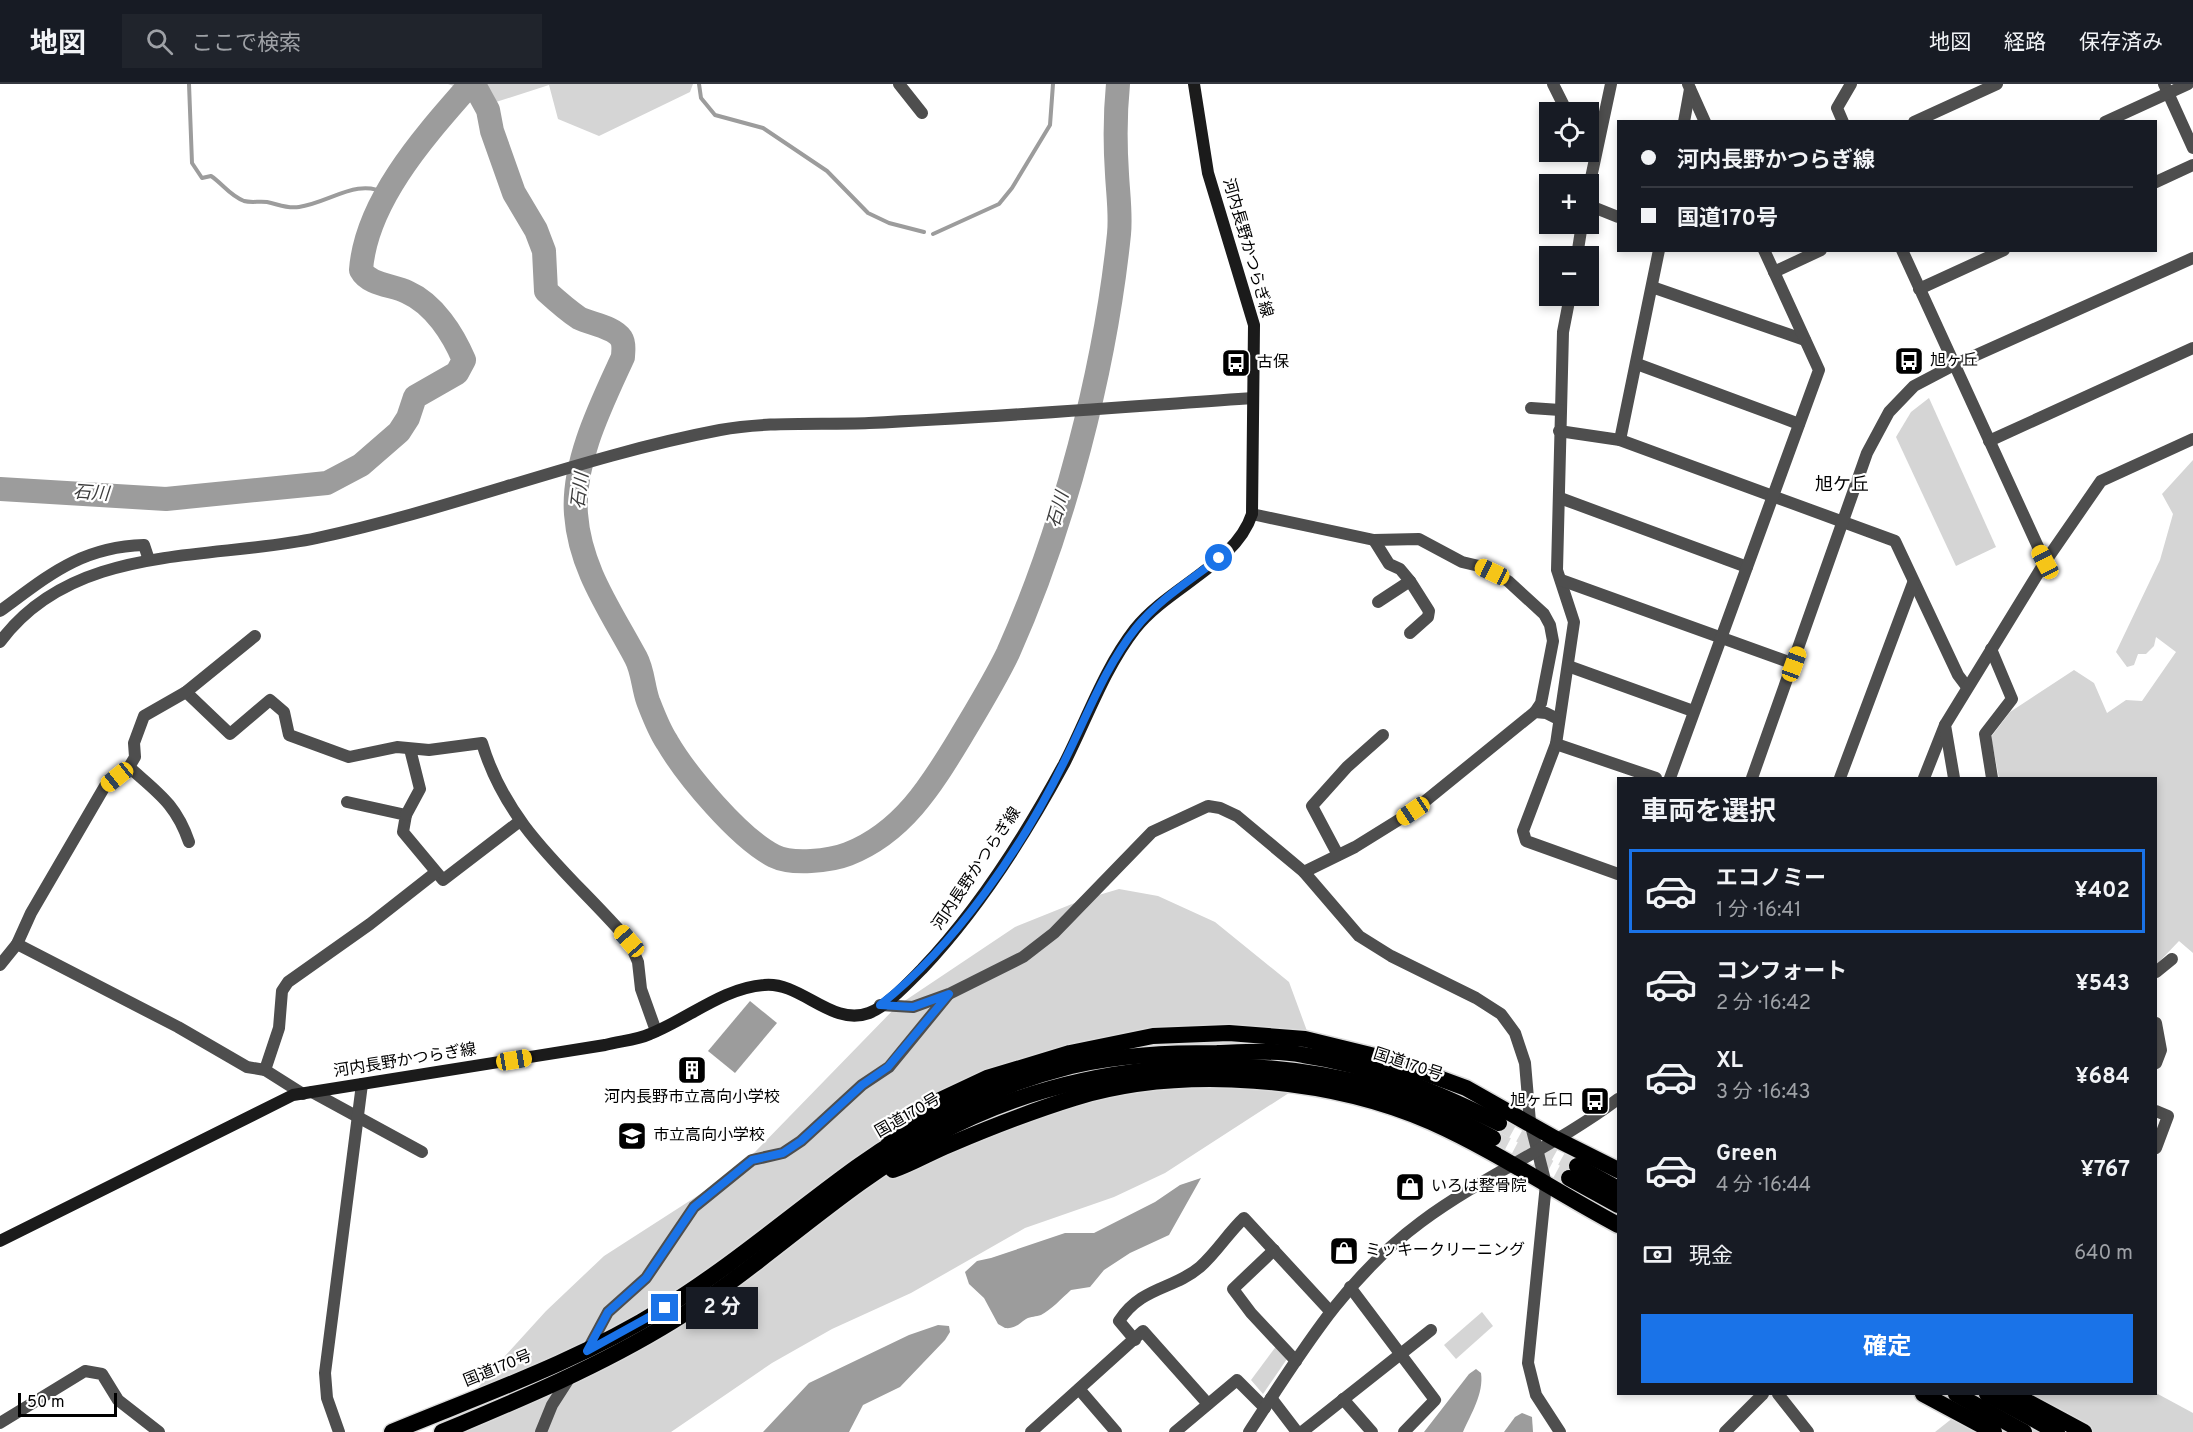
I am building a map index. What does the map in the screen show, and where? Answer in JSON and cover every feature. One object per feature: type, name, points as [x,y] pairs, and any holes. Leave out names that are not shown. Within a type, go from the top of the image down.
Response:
[{"type":"highway","points":[[862,1173],[921,1109],[987,1078],[1070,1053],[1153,1036],[1194,1033],[1305,1039],[1387,1059],[1466,1088],[1530,1122],[1556,1139],[1617,1170]]},
{"type":"highway","name":"国道170号","points":[[392,1432],[587,1351],[665,1308],[862,1173],[934,1136],[998,1106],[1076,1083],[1154,1069],[1226,1067],[1302,1071],[1377,1088],[1496,1130]]},
{"type":"highway","points":[[862,1173],[917,1162],[941,1148],[999,1124],[1077,1097],[1154,1082],[1225,1080],[1298,1085],[1373,1103],[1431,1122],[1617,1224]]},
{"type":"highway","points":[[1617,1189],[1573,1172],[1617,1204]]},
{"type":"highway","name":"国道170号","points":[[442,1432],[608,1359],[674,1320],[757,1264],[862,1173]]},
{"type":"highway","points":[[1925,1395],[1994,1432]]},
{"type":"highway","points":[[1958,1395],[2025,1432]]},
{"type":"highway","points":[[1989,1395],[2057,1432]]},
{"type":"highway","points":[[2015,1395],[2084,1432]]},
{"type":"main road","name":"河内長野かつらぎ線","points":[[0,1241],[293,1095],[605,1045],[656,1031],[704,1006],[751,987],[767,984],[783,987],[840,1014],[857,1016],[870,1013],[906,985],[951,939],[999,872],[1065,762],[1090,707],[1136,628],[1153,609],[1235,545],[1248,526],[1252,514],[1254,325],[1208,173],[1194,84]]},
{"type":"street","points":[[899,84],[922,113]]},
{"type":"street","points":[[1553,84],[1562,102]]},
{"type":"street","points":[[1599,123],[1611,84]]},
{"type":"street","points":[[1842,120],[1837,108],[1851,84]]},
{"type":"street","points":[[1918,120],[1997,84]]},
{"type":"street","points":[[2109,120],[2166,88],[2188,84]]},
{"type":"street","points":[[1684,120],[1689,86]]},
{"type":"street","points":[[1689,86],[1704,120]]},
{"type":"street","points":[[2166,88],[2193,148]]},
{"type":"street","points":[[2157,182],[2193,165]]},
{"type":"street","points":[[1599,209],[1617,216]]},
{"type":"street","points":[[1620,440],[1659,252]]},
{"type":"street","points":[[1670,777],[1818,370],[1765,252]]},
{"type":"street","points":[[1774,272],[1817,252]]},
{"type":"street","points":[[1903,252],[2045,562]]},
{"type":"street","points":[[1919,289],[2000,252]]},
{"type":"street","points":[[1752,777],[1867,453],[1888,412],[1914,386],[1954,365],[2193,258]]},
{"type":"street","points":[[1652,287],[1805,340]]},
{"type":"street","points":[[1568,306],[1563,333],[1557,570],[1574,622],[1556,744],[1523,831],[1526,841],[1617,873]]},
{"type":"street","points":[[1989,441],[2193,348]]},
{"type":"street","points":[[1637,364],[1799,424]]},
{"type":"street","points":[[0,642],[36,604],[91,574],[126,563],[222,553],[315,538],[369,525],[545,474],[721,430],[757,426],[869,423],[1253,398]]},
{"type":"street","points":[[1531,408],[1560,410]]},
{"type":"street","points":[[1559,431],[1620,440],[1895,541],[1958,675],[1967,687]]},
{"type":"street","points":[[1924,777],[1945,725],[1967,687],[2045,562],[2100,481],[2193,439]]},
{"type":"street","points":[[1560,498],[1747,567]]},
{"type":"street","points":[[1252,514],[1374,540],[1419,539],[1434,545],[1462,562],[1479,566],[1508,581],[1544,614],[1550,625],[1553,641],[1541,703],[1535,712],[1413,811],[1304,872]]},
{"type":"street","points":[[1374,540],[1389,564],[1400,569],[1410,581],[1429,611],[1428,617],[1410,633]]},
{"type":"street","points":[[0,611],[31,586],[92,553],[144,544],[149,560]]},
{"type":"street","points":[[1561,580],[1794,664]]},
{"type":"street","points":[[1378,602],[1410,581]]},
{"type":"street","points":[[1840,777],[1913,583]]},
{"type":"street","points":[[0,965],[17,944],[31,913],[105,786],[129,767],[135,757],[134,743],[144,716],[186,692],[255,636]]},
{"type":"street","points":[[1991,649],[2012,699],[1985,734],[1992,777]]},
{"type":"street","points":[[1568,666],[1693,711]]},
{"type":"street","points":[[186,692],[230,734],[270,700],[284,712],[289,735],[349,756],[397,747],[429,750],[482,743],[490,771],[520,821],[546,855],[629,941],[638,962],[641,990],[656,1031]]},
{"type":"street","points":[[1535,712],[1546,713],[1558,719]]},
{"type":"street","points":[[1945,725],[1954,777]]},
{"type":"street","points":[[1338,855],[1312,806],[1347,767],[1383,735]]},
{"type":"street","points":[[1556,744],[1653,777]]},
{"type":"street","points":[[410,748],[420,789],[406,814],[403,832],[443,880],[520,821]]},
{"type":"street","points":[[129,767],[181,818],[189,842]]},
{"type":"street","points":[[348,802],[406,814]]},
{"type":"street","points":[[880,1005],[913,1007],[949,994],[1023,957],[1054,933],[1083,905],[1137,844],[1152,832],[1191,812],[1208,807],[1220,808],[1237,816],[1304,872],[1359,936],[1501,1014],[1515,1033],[1525,1063],[1530,1122],[1546,1184],[1528,1363],[1536,1395],[1560,1432]]},
{"type":"street","points":[[266,1070],[279,1028],[282,991],[288,982],[370,924],[435,873]]},
{"type":"street","points":[[17,944],[178,1027],[247,1067],[266,1070],[422,1152]]},
{"type":"street","points":[[2157,971],[2172,959]]},
{"type":"street","points":[[587,1351],[608,1312],[646,1278],[694,1207],[752,1160],[783,1153],[801,1141],[862,1085],[888,1067],[949,994]]},
{"type":"street","points":[[2157,1028],[2161,1050],[2157,1060]]},
{"type":"street","points":[[339,1432],[327,1398],[325,1373],[362,1084]]},
{"type":"street","points":[[1249,1432],[1329,1310],[1384,1252],[1422,1221],[1617,1100]]},
{"type":"street","points":[[2157,1111],[2168,1116],[2157,1145]]},
{"type":"street","points":[[1135,1340],[1119,1321],[1129,1305],[1199,1268],[1244,1218],[1329,1310]]},
{"type":"street","points":[[1274,1250],[1233,1289],[1251,1313],[1296,1361]]},
{"type":"street","points":[[1350,1287],[1436,1400],[1404,1432]]},
{"type":"street","points":[[1302,1432],[1431,1330]]},
{"type":"street","points":[[1031,1432],[1143,1331],[1208,1404]]},
{"type":"street","points":[[0,1423],[84,1371],[102,1374],[118,1400],[159,1432]]},
{"type":"street","points":[[541,1432],[552,1405],[570,1377]]},
{"type":"street","points":[[1175,1432],[1237,1380],[1268,1403],[1297,1432]]},
{"type":"street","points":[[1079,1389],[1116,1432]]},
{"type":"street","points":[[1725,1432],[1762,1395]]},
{"type":"street","points":[[1779,1395],[1808,1432]]},
{"type":"street","points":[[1343,1399],[1372,1432]]},
{"type":"shaded area","points":[[448,84],[693,84],[690,92],[599,136],[558,119],[549,85],[496,102]]},
{"type":"shaded area","points":[[1929,398],[1996,547],[1956,566],[1896,437],[1911,412]]},
{"type":"shaded area","points":[[2193,460],[2193,953],[2179,941],[2157,964],[2157,777],[1999,777],[1991,737],[2010,712],[2074,670],[2094,683],[2107,713],[2126,700],[2142,701],[2176,652],[2156,637],[2154,646],[2146,654],[2138,654],[2134,665],[2127,667],[2116,652],[2160,560],[2173,514],[2162,494]]},
{"type":"shaded area","points":[[1119,889],[1158,896],[1215,922],[1289,982],[1314,1050],[1312,1078],[1165,1173],[1114,1197],[1025,1228],[911,1293],[832,1329],[772,1363],[671,1432],[445,1432],[486,1377],[546,1311],[604,1256],[705,1191],[755,1152],[897,1006],[1015,927],[1082,900]]},
{"type":"shaded area","points":[[750,1001],[777,1023],[735,1073],[708,1051]]},
{"type":"shaded area","points":[[1201,1178],[1169,1235],[1130,1253],[1104,1270],[1090,1287],[1071,1290],[1041,1315],[1028,1318],[1014,1327],[1005,1328],[998,1324],[984,1298],[969,1284],[965,1272],[977,1261],[1065,1233],[1094,1233],[1155,1202],[1180,1185]]},
{"type":"shaded area","points":[[1482,1312],[1493,1326],[1456,1359],[1444,1345]]},
{"type":"shaded area","points":[[938,1325],[949,1326],[950,1332],[945,1340],[900,1387],[863,1405],[849,1432],[763,1432],[809,1383],[909,1335]]},
{"type":"shaded area","points":[[1277,1345],[1289,1356],[1263,1394],[1251,1380]]},
{"type":"shaded area","points":[[1476,1369],[1481,1373],[1481,1388],[1463,1432],[1424,1432],[1469,1374]]},
{"type":"shaded area","points":[[2157,1394],[2193,1413],[2193,1432],[1935,1432],[1982,1395]]},
{"type":"shaded area","points":[[1522,1413],[1532,1417],[1533,1432],[1504,1432],[1515,1417]]},
{"type":"waterway","points":[[189,84],[192,163],[202,178],[211,176],[239,199],[247,202],[267,202],[294,207],[310,205],[365,188],[386,194]]},
{"type":"waterway","points":[[699,84],[701,98],[715,115],[763,128],[827,171],[868,213],[889,223],[924,232]]},
{"type":"waterway","points":[[933,234],[999,204],[1012,188],[1050,125],[1053,84]]},
{"type":"waterway","name":"石川","points":[[0,489],[166,499],[327,483],[361,465],[399,432],[408,418],[415,397],[457,373],[464,360],[442,321],[426,304],[407,292],[370,279],[361,270],[365,245],[373,220],[399,172],[432,128],[466,89],[477,90],[488,110],[492,131],[514,193],[536,230],[544,251],[546,291],[579,318],[618,334],[623,343],[623,357],[598,413],[584,454],[576,494],[576,514],[579,534],[590,571],[638,663],[648,701],[659,727],[676,756],[700,788],[730,821],[760,847],[782,859],[801,861],[831,859],[848,854],[867,845],[900,821],[938,773],[1008,653],[1047,554],[1079,448],[1104,339],[1113,286],[1120,226],[1116,163],[1118,84]]},
{"type":"tunnel","points":[[1499,1123],[1577,1166]]},
{"type":"tunnel","points":[[1493,1138],[1569,1178]]},
{"type":"place","name":"旭ヶ丘","points":[[1909,361]]},
{"type":"place","name":"古保","points":[[1236,363]]},
{"type":"place","name":"河内長野市立高向小学校","points":[[692,1070]]},
{"type":"place","name":"旭ヶ丘口","points":[[1595,1101]]},
{"type":"place","name":"市立高向小学校","points":[[632,1136]]},
{"type":"place","name":"いろは整骨院","points":[[1410,1187]]},
{"type":"place","name":"ミッキークリーニング","points":[[1344,1251]]},
{"type":"district","name":"旭ケ丘","points":[[1842,485]]},
{"type":"route","points":[[665,1308],[602,1345],[587,1351],[608,1312],[646,1278],[694,1207],[752,1160],[783,1153],[801,1141],[862,1085],[888,1067],[949,994],[913,1007],[880,1005],[906,985],[951,939],[999,872],[1065,762],[1090,707],[1121,649],[1136,628],[1153,609],[1219,558]]}]
